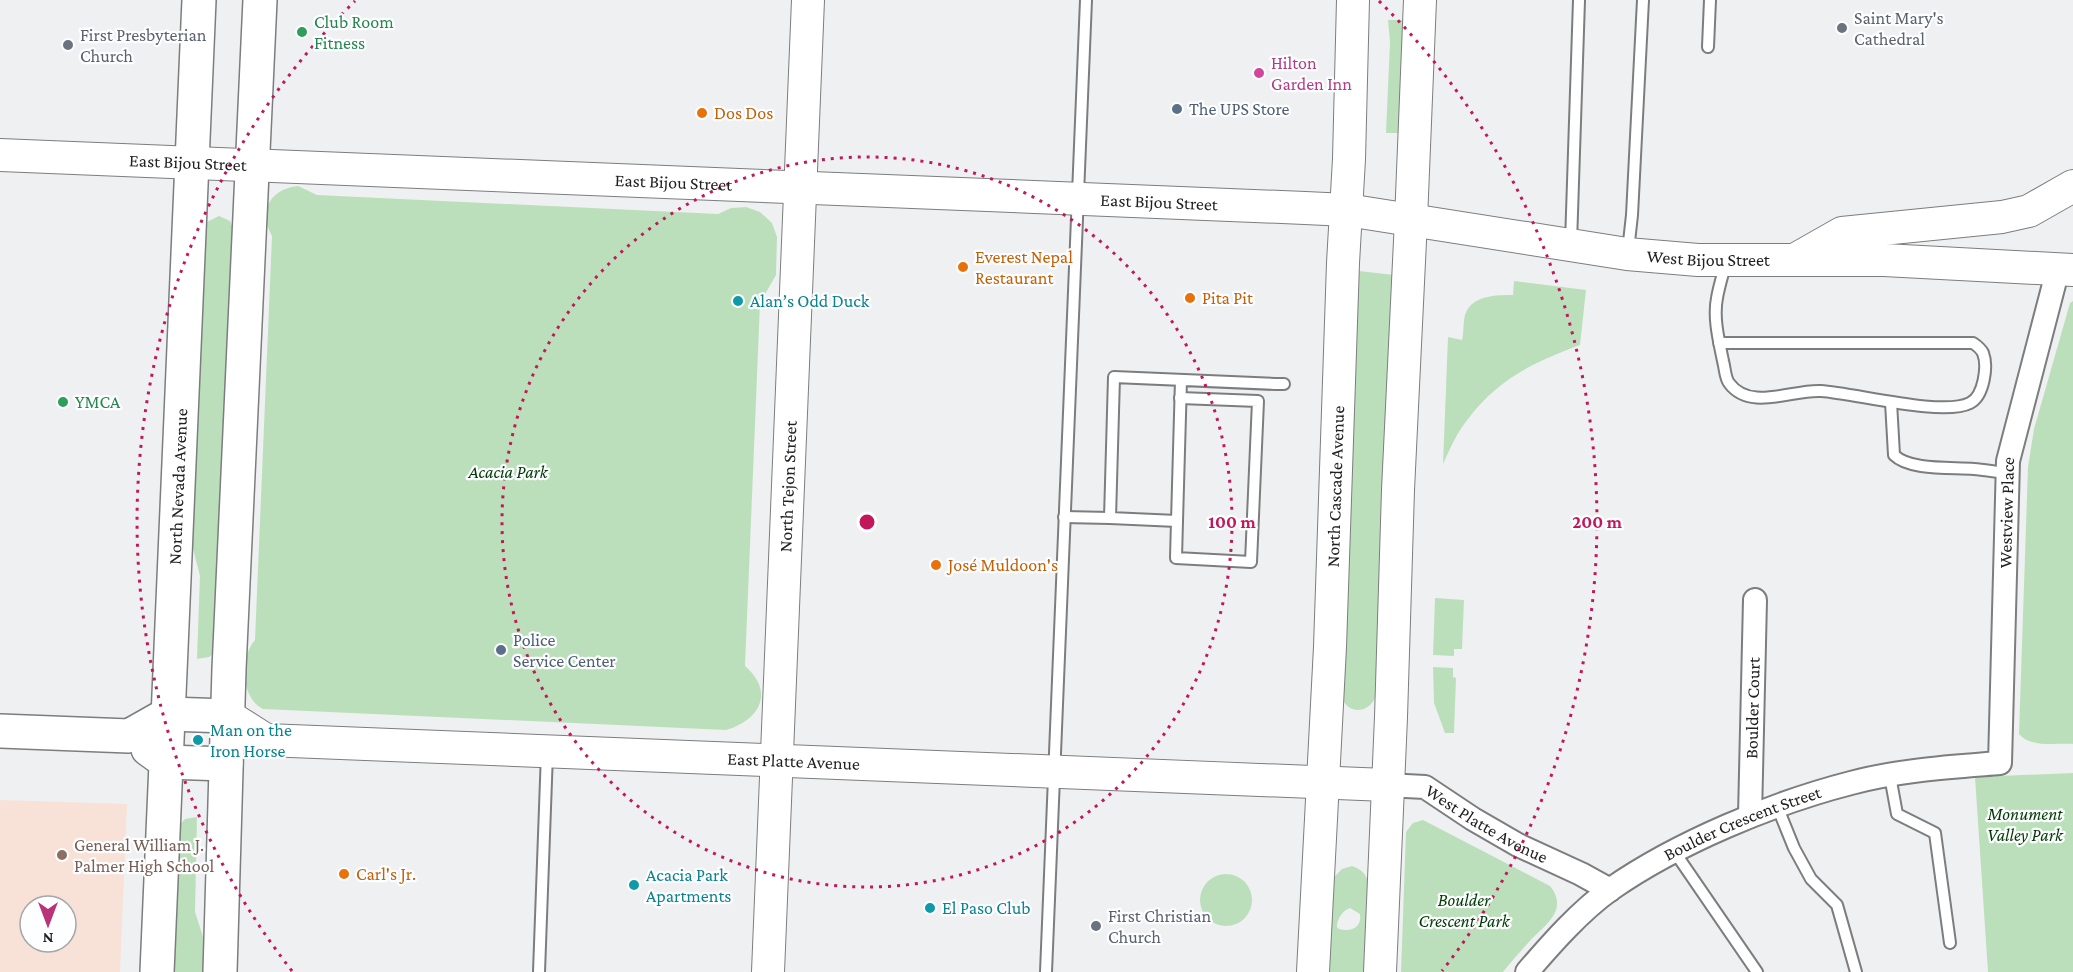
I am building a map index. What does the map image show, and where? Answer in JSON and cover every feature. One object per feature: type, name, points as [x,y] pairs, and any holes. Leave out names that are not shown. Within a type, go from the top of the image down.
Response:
[{"type":"main road","name":"North Nevada Avenue","points":[[157,972],[199,0]]},
{"type":"main road","points":[[220,972],[226,764],[260,0]]},
{"type":"main road","name":"North Tejon Street","points":[[768,972],[808,0]]},
{"type":"main road","name":"North Cascade Avenue","points":[[1313,972],[1321,783],[1330,647],[1353,0]]},
{"type":"main road","points":[[1380,972],[1398,478],[1412,220],[1420,0]]},
{"type":"main road","name":"East Bijou Street","points":[[0,155],[1347,210]]},
{"type":"main road","points":[[1798,258],[1842,233],[2022,213],[2043,204],[2073,186]]},
{"type":"main road","name":"West Bijou Street","points":[[1347,210],[1571,247],[1698,260],[1798,258],[1884,260],[2066,270]]},
{"type":"main road","points":[[0,731],[129,736],[168,714],[228,716]]},
{"type":"main road","name":"East Platte Avenue","points":[[228,716],[266,740],[1321,783]]},
{"type":"main road","points":[[129,736],[166,762],[226,764],[266,740]]},
{"type":"main road","name":"West Platte Avenue","points":[[1321,783],[1386,785]]},
{"type":"street","name":"Westview Place","points":[[2000,763],[2008,461],[2066,270]]},
{"type":"street","name":"Boulder Court","points":[[1750,816],[1755,600]]},
{"type":"street","name":"Boulder Crescent Street","points":[[1527,972],[1578,918],[1610,890],[1674,851],[1750,816],[1852,783],[1926,770],[2000,763]]},
{"type":"street","name":"West Platte Avenue","points":[[1386,785],[1425,787],[1518,845],[1610,890]]},
{"type":"lane","points":[[1046,972],[1086,0]]},
{"type":"lane","points":[[1571,247],[1579,0]]},
{"type":"lane","points":[[1627,254],[1632,205],[1643,0]]},
{"type":"lane","points":[[1708,47],[1710,0]]},
{"type":"lane","points":[[1719,343],[1973,343],[1983,352],[1985,366],[1978,397],[1963,406],[1938,407],[1821,391],[1799,392],[1769,398],[1754,397],[1738,392],[1728,382],[1719,343],[1716,300],[1727,259]]},
{"type":"lane","points":[[1110,518],[1114,377],[1284,384]]},
{"type":"lane","points":[[1180,398],[1258,401],[1251,562],[1176,558],[1180,398],[1181,380]]},
{"type":"lane","points":[[1891,402],[1894,454],[1899,459],[1928,466],[2008,473]]},
{"type":"lane","points":[[1064,517],[1177,521]]},
{"type":"lane","points":[[539,972],[547,752]]},
{"type":"lane","points":[[1890,776],[1897,814],[1935,833],[1950,944]]},
{"type":"lane","points":[[1777,806],[1794,848],[1811,879],[1837,905],[1856,972]]},
{"type":"lane","points":[[1674,851],[1757,972]]},
{"type":"shaded area","name":"General William J. Palmer High School","points":[[0,800],[127,804],[120,972],[0,972]]},
{"type":"green space","points":[[1388,20],[1404,20],[1399,133],[1386,133],[1390,42]]},
{"type":"green space","name":"Acacia Park","points":[[298,186],[317,195],[718,214],[731,208],[746,207],[760,212],[772,223],[777,237],[776,275],[760,303],[745,666],[754,676],[761,695],[760,704],[748,719],[726,730],[263,709],[255,704],[246,687],[245,666],[250,647],[255,640],[272,236],[266,218],[269,203],[274,197],[288,188]]},
{"type":"green space","points":[[219,216],[230,221],[234,232],[218,650],[209,657],[197,659],[200,576],[190,537],[201,234],[207,222]]},
{"type":"green space","points":[[1359,271],[1394,275],[1375,698],[1362,710],[1347,706],[1341,695]]},
{"type":"green space","points":[[1514,281],[1586,290],[1580,345],[1532,365],[1504,382],[1464,424],[1443,464],[1448,337],[1462,340],[1464,318],[1468,308],[1485,298],[1513,295]]},
{"type":"green space","points":[[2073,301],[2073,744],[2044,744],[2030,741],[2019,734],[2028,467],[2034,429],[2070,303]]},
{"type":"green space","points":[[1435,598],[1464,600],[1462,649],[1454,649],[1454,656],[1433,655]]},
{"type":"green space","points":[[1433,667],[1453,668],[1453,677],[1456,678],[1454,733],[1445,733],[1434,703]]},
{"type":"green space","name":"Monument Valley Park","points":[[2073,773],[2073,972],[1988,972],[1975,777]]},
{"type":"green space","points":[[197,817],[195,912],[207,949],[206,972],[170,972],[177,828],[185,819]]},
{"type":"green space","name":"Boulder Crescent Park","points":[[1423,820],[1550,886],[1555,895],[1556,911],[1552,918],[1503,972],[1401,972],[1406,832],[1413,823]]},
{"type":"green space","points":[[1355,867],[1366,876],[1368,881],[1364,972],[1329,972],[1333,878],[1342,869]],"holes":[[[1350,908],[1360,914],[1359,923],[1355,928],[1343,930],[1337,927],[1340,916],[1347,909]]]},
{"type":"green space","points":[[1221,874],[1231,874],[1245,881],[1252,900],[1245,919],[1231,926],[1221,926],[1211,922],[1204,915],[1200,905],[1200,895],[1204,885],[1211,878]]},
{"type":"place","name":"Saint Mary's Cathedral","points":[[1842,28]]},
{"type":"place","name":"Club Room Fitness","points":[[302,32]]},
{"type":"place","name":"First Presbyterian Church","points":[[68,45]]},
{"type":"place","name":"Hilton Garden Inn","points":[[1259,73]]},
{"type":"place","name":"The UPS Store","points":[[1177,109]]},
{"type":"place","name":"Dos Dos","points":[[702,113]]},
{"type":"place","name":"Everest Nepal Restaurant","points":[[963,267]]},
{"type":"place","name":"Pita Pit","points":[[1190,298]]},
{"type":"place","name":"Alan’s Odd Duck","points":[[738,301]]},
{"type":"place","name":"YMCA","points":[[63,402]]},
{"type":"place","name":"José Muldoon's","points":[[936,565]]},
{"type":"place","name":"Police Service Center","points":[[501,650]]},
{"type":"place","name":"Man on the Iron Horse","points":[[198,740]]},
{"type":"place","name":"General William J. Palmer High School","points":[[62,855]]},
{"type":"place","name":"Carl's Jr.","points":[[344,874]]},
{"type":"place","name":"Acacia Park Apartments","points":[[634,885]]},
{"type":"place","name":"El Paso Club","points":[[930,908]]},
{"type":"place","name":"First Christian Church","points":[[1096,926]]}]
